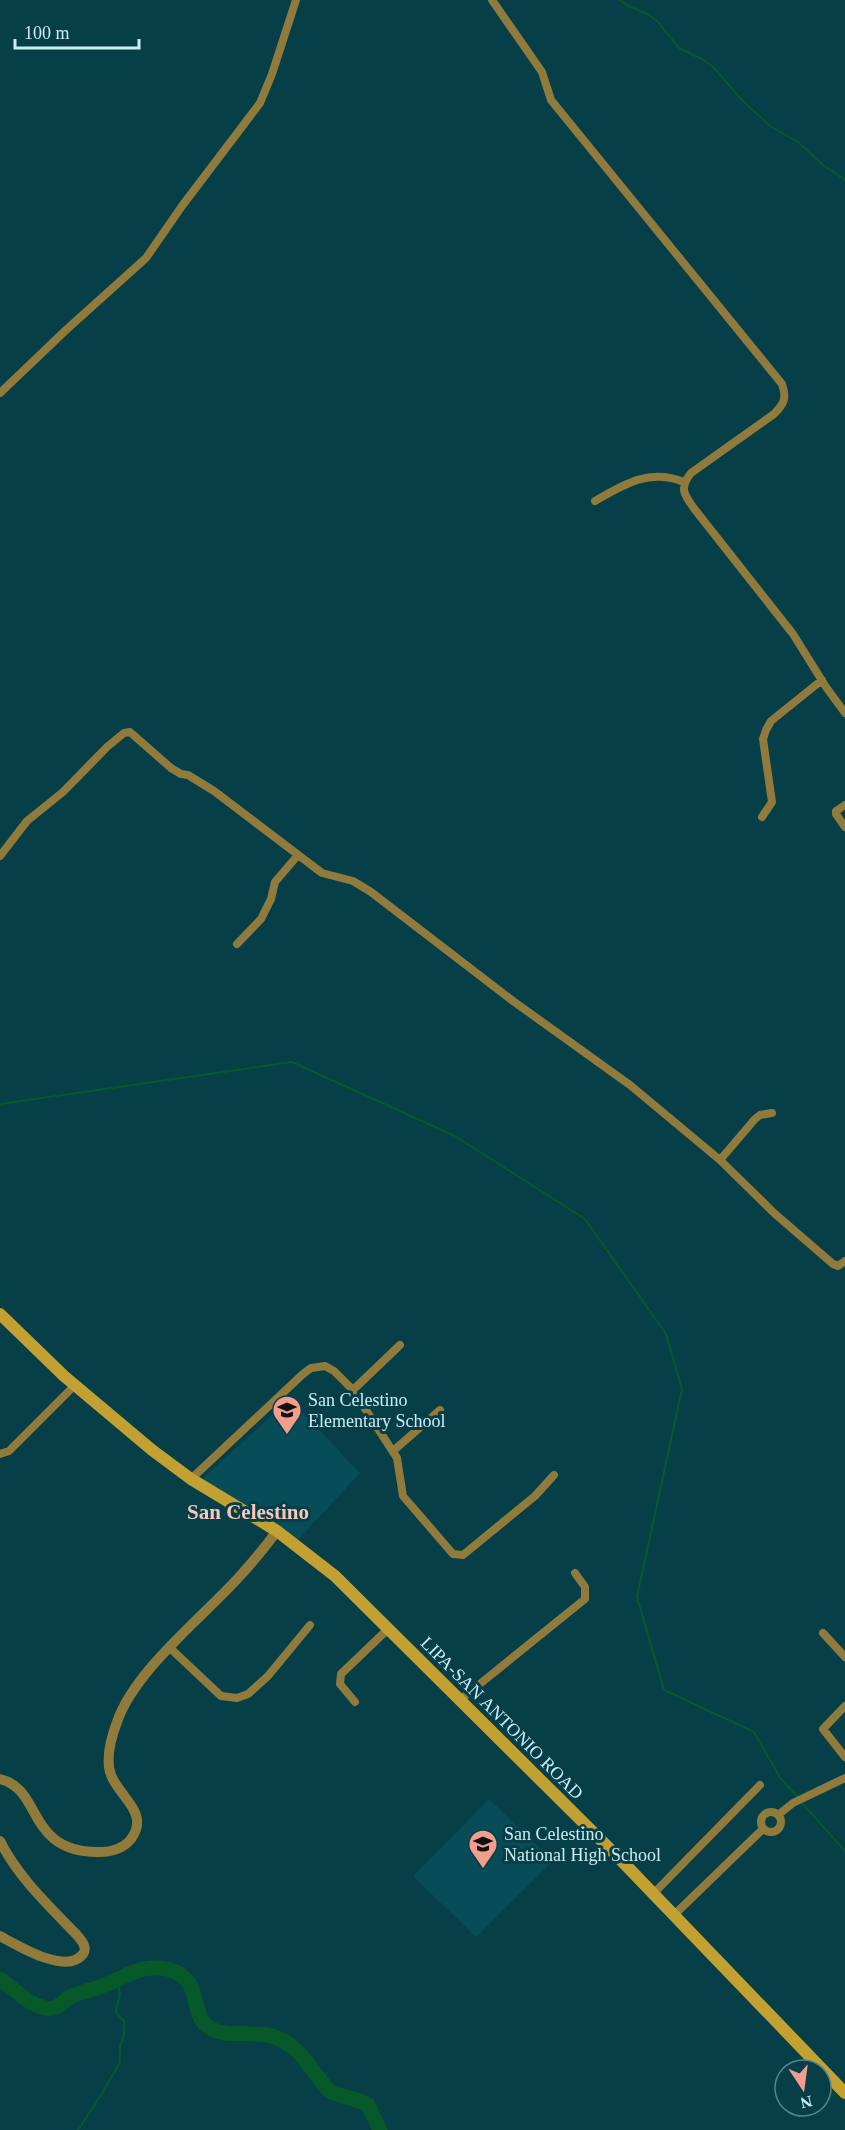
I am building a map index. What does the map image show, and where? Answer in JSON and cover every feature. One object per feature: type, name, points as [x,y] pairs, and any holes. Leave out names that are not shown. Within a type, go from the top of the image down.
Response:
[{"type":"main road","name":"LIPA-SAN ANTONIO ROAD","points":[[0,1314],[123,1427],[191,1479],[277,1531],[335,1576],[654,1894],[845,2093]]},
{"type":"street","points":[[0,393],[146,258],[182,206],[260,103],[296,0]]},
{"type":"street","points":[[492,0],[542,72],[551,100],[782,384],[786,394],[784,404],[774,414],[691,473],[684,482],[683,492],[794,634],[845,713]]},
{"type":"street","points":[[595,501],[638,478],[662,476],[684,482]]},
{"type":"street","points":[[762,817],[772,802],[764,739],[766,730],[771,721],[822,680]]},
{"type":"street","points":[[0,856],[27,821],[56,798],[124,733],[130,732],[171,768],[188,775],[213,791],[322,873],[353,881],[371,892],[513,1001],[630,1085],[720,1160],[774,1213],[833,1264],[838,1266],[845,1261]]},
{"type":"street","points":[[845,805],[836,811],[836,814],[845,827]]},
{"type":"street","points":[[237,944],[261,919],[271,899],[275,882],[298,855]]},
{"type":"street","points":[[720,1160],[755,1119],[760,1115],[772,1113]]},
{"type":"street","points":[[353,1390],[400,1345]]},
{"type":"street","points":[[191,1479],[311,1368],[325,1366],[334,1371],[353,1390],[393,1451],[399,1463],[403,1496],[457,1556],[463,1555],[535,1496],[554,1475]]},
{"type":"street","points":[[0,1454],[9,1451],[75,1385]]},
{"type":"street","points":[[393,1451],[440,1410]]},
{"type":"street","points":[[0,1779],[12,1783],[21,1791],[38,1822],[57,1843],[81,1851],[97,1853],[111,1851],[126,1844],[138,1824],[137,1816],[111,1776],[109,1764],[117,1722],[127,1698],[170,1648],[240,1577],[277,1531]]},
{"type":"street","points":[[460,1700],[585,1599],[585,1587],[575,1573]]},
{"type":"street","points":[[170,1648],[221,1696],[237,1698],[248,1694],[268,1676],[310,1625]]},
{"type":"street","points":[[355,1702],[340,1684],[341,1674],[388,1629]]},
{"type":"street","points":[[824,1633],[845,1657]]},
{"type":"street","points":[[845,1706],[823,1729],[845,1757]]},
{"type":"street","points":[[778,1815],[793,1803],[845,1778]]},
{"type":"street","points":[[654,1894],[760,1785]]},
{"type":"street","points":[[772,1812],[778,1815],[782,1824],[778,1830],[769,1832],[763,1828],[761,1822],[766,1814],[772,1812]]},
{"type":"street","points":[[674,1915],[763,1828]]},
{"type":"street","points":[[0,1840],[7,1855],[25,1880],[76,1934],[85,1948],[82,1955],[75,1960],[56,1961],[0,1936]]},
{"type":"shaded area","name":"San Celestino Elementary School","points":[[290,1399],[360,1473],[297,1541],[202,1479]]},
{"type":"shaded area","name":"San Celestino National High School","points":[[489,1799],[553,1861],[476,1937],[413,1876]]},
{"type":"waterway","points":[[620,0],[648,14],[658,22],[679,48],[713,67],[743,101],[770,126],[798,142],[823,165],[845,180]]},
{"type":"waterway","points":[[0,1104],[292,1062],[455,1136],[585,1219],[666,1334],[682,1389],[637,1597],[664,1690],[754,1732],[781,1779],[798,1797]]},
{"type":"waterway","points":[[801,1802],[845,1851]]},
{"type":"waterway","points":[[0,1979],[32,2003],[50,2009],[76,1994],[133,1972],[158,1968],[178,1973],[191,1987],[198,2012],[206,2025],[221,2032],[264,2034],[287,2043],[304,2058],[330,2091],[368,2105],[380,2130]]},
{"type":"waterway","points":[[78,2130],[120,2062],[124,2021],[116,2010],[120,1995],[117,1978]]},
{"type":"place","name":"San Celestino Elementary School","points":[[287,1436]]},
{"type":"place","name":"San Celestino National High School","points":[[483,1870]]},
{"type":"district","name":"San Celestino","points":[[248,1512]]}]
